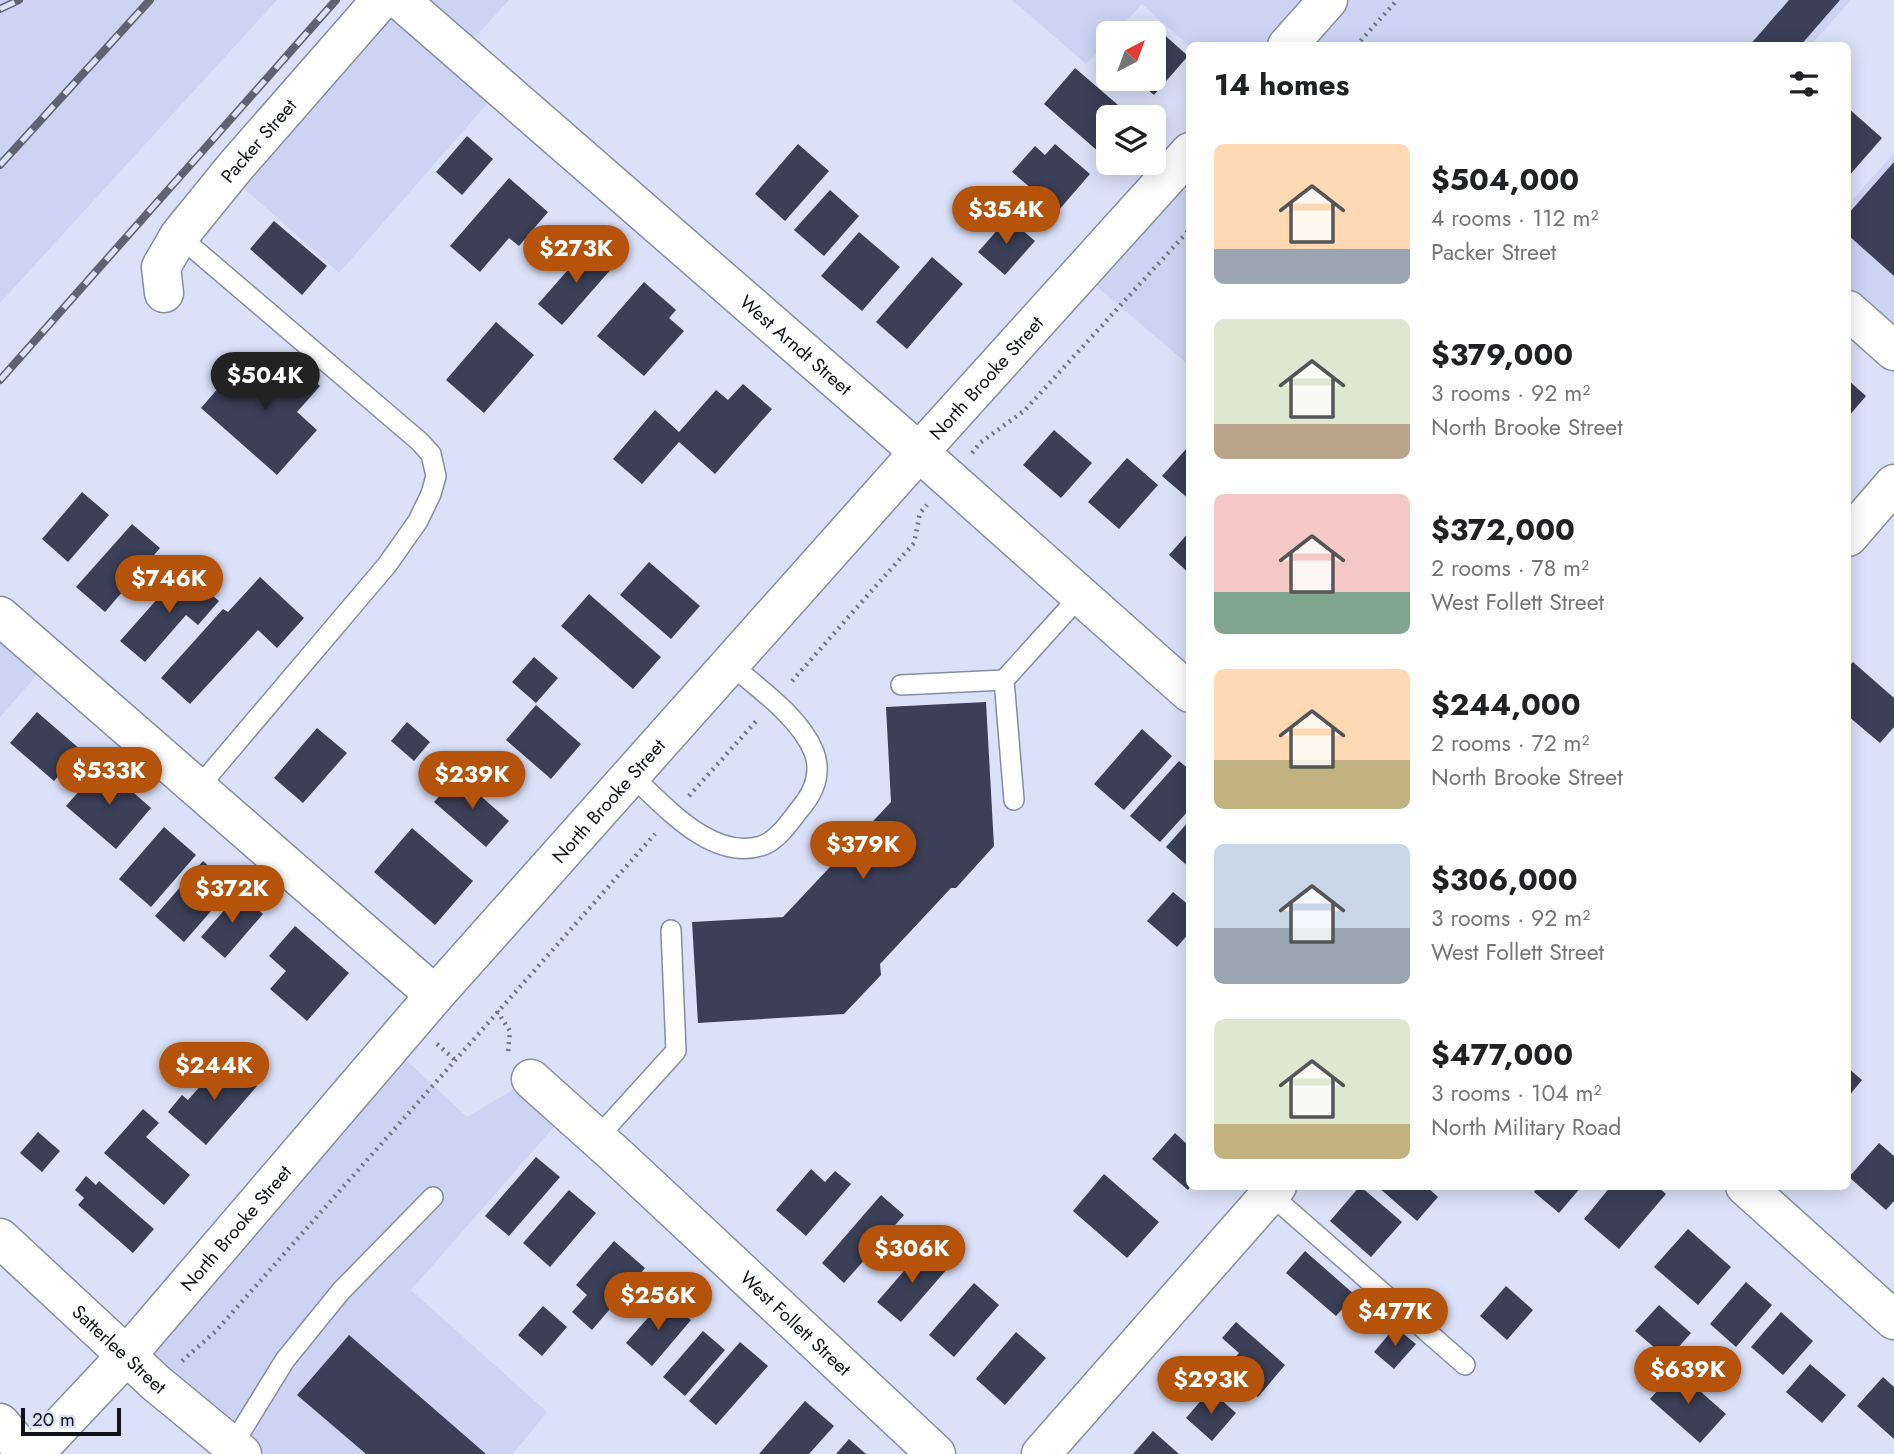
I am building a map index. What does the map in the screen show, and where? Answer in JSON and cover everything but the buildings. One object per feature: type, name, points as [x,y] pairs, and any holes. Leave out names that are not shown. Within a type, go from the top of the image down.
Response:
[{"type":"street","name":"Packer Street","points":[[164,293],[161,267],[179,236],[235,167],[382,0]]},
{"type":"street","name":"West Arndt Street","points":[[400,0],[919,452],[1186,690]]},
{"type":"street","points":[[1291,42],[1328,0]]},
{"type":"street","name":"North Brooke Street","points":[[34,1454],[127,1355],[435,995],[1186,156]]},
{"type":"street","points":[[1851,313],[1894,351]]},
{"type":"street","points":[[1851,534],[1894,484]]},
{"type":"street","points":[[0,616],[435,995]]},
{"type":"street","name":"West Follett Street","points":[[531,1079],[936,1454]]},
{"type":"street","points":[[1041,1454],[1274,1190]]},
{"type":"street","points":[[1749,1190],[1894,1320]]},
{"type":"street","name":"Satterlee Street","points":[[0,1238],[156,1383],[237,1450]]},
{"type":"street","points":[[0,1423],[26,1454]]},
{"type":"lane","points":[[179,236],[419,441],[431,454],[436,476],[431,495],[418,521],[387,565],[198,788]]},
{"type":"lane","points":[[901,685],[1004,680],[1080,596]]},
{"type":"lane","points":[[631,775],[673,814],[719,845],[737,848],[761,846],[780,833],[809,799],[818,777],[815,755],[804,733],[730,664]]},
{"type":"lane","points":[[1004,680],[1014,800]]},
{"type":"lane","points":[[597,1138],[676,1051],[671,930]]},
{"type":"lane","points":[[1274,1190],[1465,1365]]},
{"type":"lane","points":[[237,1450],[285,1360],[341,1291],[433,1198]]},
{"type":"path","points":[[1360,42],[1397,0]]},
{"type":"path","points":[[156,1383],[216,1331],[914,543],[920,513],[980,443],[1025,410],[1186,233]]},
{"type":"shaded area","points":[[0,0],[277,0],[0,303]]},
{"type":"shaded area","points":[[381,0],[509,0],[461,53],[501,88],[339,273],[239,184]]},
{"type":"shaded area","points":[[1012,0],[1851,0],[1814,42],[1186,43],[1166,26],[1166,21],[1161,21],[1142,4],[1126,21],[1096,21],[1096,54],[1086,64]]},
{"type":"shaded area","points":[[1894,153],[1894,374],[1851,335],[1851,202]]},
{"type":"shaded area","points":[[1186,156],[1186,363],[1081,273]]},
{"type":"shaded area","points":[[0,616],[50,660],[0,717]]},
{"type":"shaded area","points":[[391,1046],[467,1117],[531,1079],[567,1112],[411,1290],[547,1412],[513,1454],[242,1454],[127,1355]]},
{"type":"railway","points":[[0,9],[19,0]]},
{"type":"railway","points":[[0,165],[150,0]]},
{"type":"railway","points":[[0,380],[336,0]]}]
